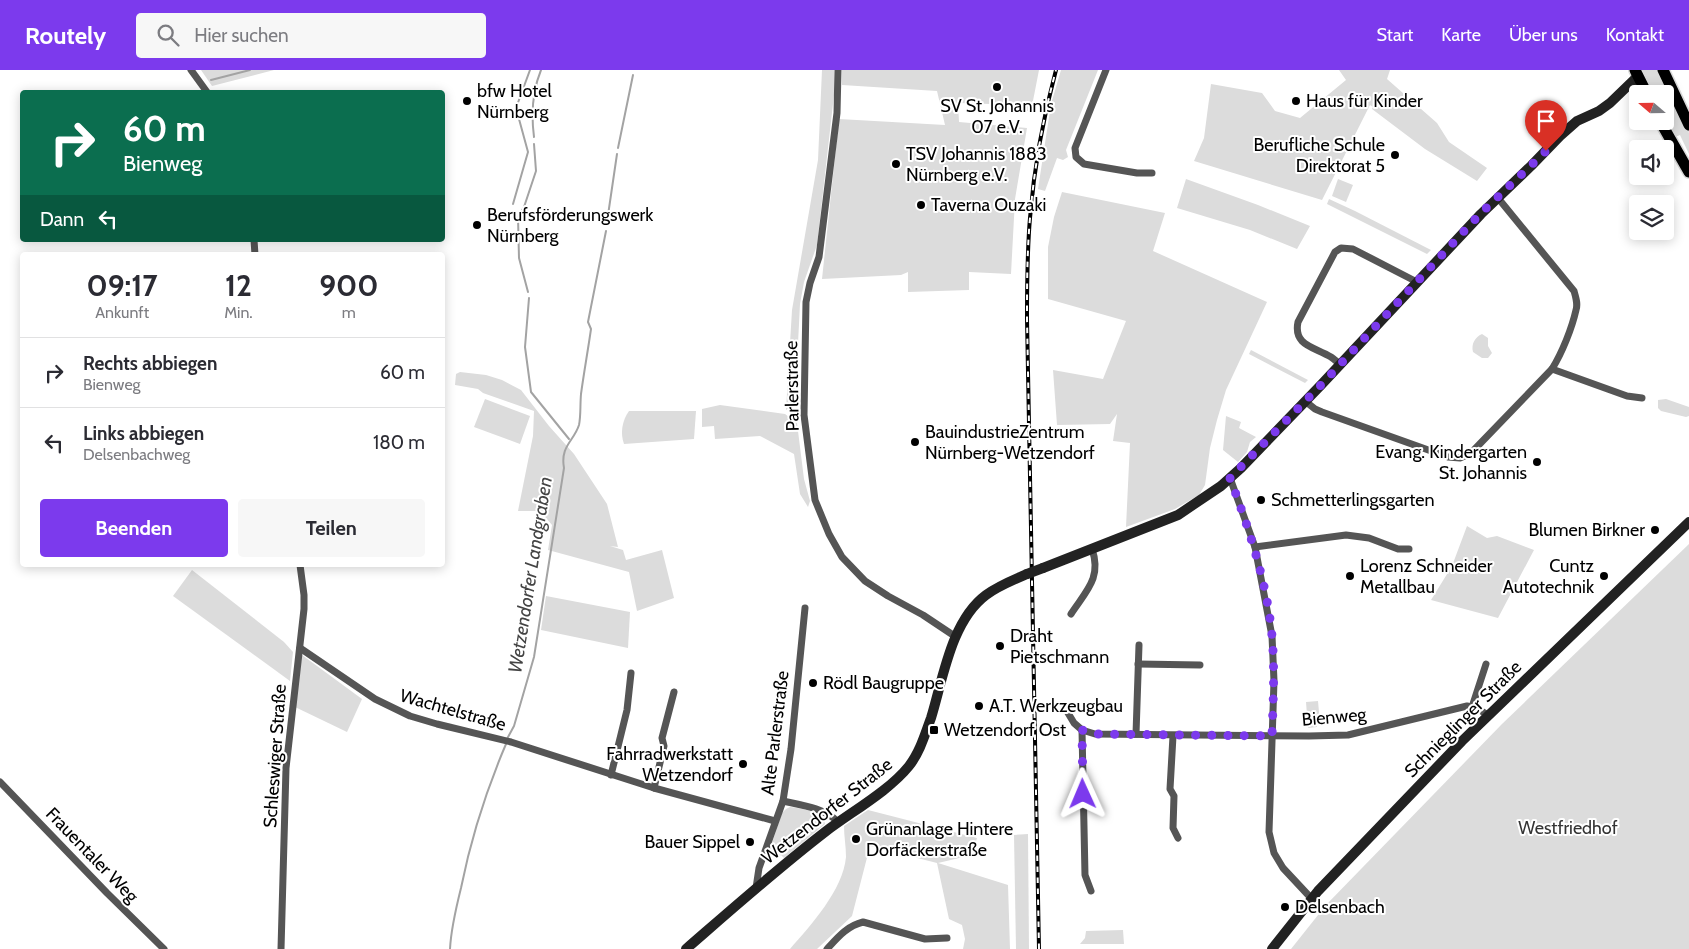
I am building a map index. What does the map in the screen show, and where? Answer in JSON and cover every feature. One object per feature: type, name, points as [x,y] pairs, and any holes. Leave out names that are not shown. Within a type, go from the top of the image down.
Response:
[{"type":"main road","points":[[1664,70],[1689,125]]},
{"type":"main road","points":[[1637,73],[1643,85]]},
{"type":"main road","points":[[1665,130],[1689,172]]},
{"type":"street","points":[[191,70],[206,90]]},
{"type":"street","name":"Parlerstraße","points":[[838,70],[837,113],[819,257],[806,302],[804,415],[815,500],[829,534],[842,557],[865,581],[956,637]]},
{"type":"street","points":[[1106,70],[1075,148],[1076,157],[1084,164],[1137,173],[1152,173]]},
{"type":"street","name":"Wetzendorfer Straße","points":[[686,949],[756,888],[838,822],[897,778],[915,756],[925,735],[956,637],[969,613],[984,596],[1027,574],[1178,515],[1197,504],[1230,478],[1480,214],[1571,125],[1604,108],[1637,73]]},
{"type":"street","points":[[1305,400],[1322,412],[1448,457],[1460,458],[1471,453],[1552,369],[1560,355],[1576,310],[1577,301],[1574,291],[1498,198]]},
{"type":"street","points":[[1340,364],[1330,356],[1305,344],[1297,333],[1298,322],[1335,252],[1341,248],[1353,249],[1417,282]]},
{"type":"street","points":[[1552,369],[1627,396],[1642,398]]},
{"type":"street","points":[[1230,478],[1255,547],[1272,636],[1274,681],[1269,832],[1274,853],[1283,868],[1311,898]]},
{"type":"street","name":"Schnieglinger Straße","points":[[1272,949],[1311,898],[1488,715],[1689,522]]},
{"type":"street","points":[[1255,547],[1346,536],[1369,538],[1398,549],[1409,549]]},
{"type":"street","points":[[1071,614],[1090,586],[1095,573],[1096,561],[1092,549]]},
{"type":"street","name":"Schleswiger Straße","points":[[280,949],[286,768],[300,648],[304,595],[300,567]]},
{"type":"street","name":"Alte Parlerstraße","points":[[756,888],[757,874],[783,801],[792,749],[804,608]]},
{"type":"street","points":[[1136,734],[1139,646]]},
{"type":"street","name":"Wachtelstraße","points":[[300,648],[362,692],[388,707],[437,724],[511,742],[654,788],[775,821]]},
{"type":"street","points":[[1138,664],[1200,666]]},
{"type":"street","points":[[1486,664],[1472,707],[1488,715]]},
{"type":"street","points":[[611,775],[627,710],[631,673]]},
{"type":"street","points":[[654,788],[664,746],[662,738],[674,692]]},
{"type":"street","name":"Bienweg","points":[[1082,730],[1095,734],[1173,736],[1348,735],[1461,707],[1472,707]]},
{"type":"street","points":[[1065,708],[1074,723],[1082,730],[1085,875],[1091,891]]},
{"type":"street","points":[[1173,736],[1170,789],[1174,796],[1173,828],[1178,838]]},
{"type":"street","name":"Frauentaler Weg","points":[[0,782],[164,949]]},
{"type":"street","points":[[783,801],[824,812],[834,817],[838,822]]},
{"type":"street","points":[[827,949],[852,925],[863,922],[925,939],[947,938]]},
{"type":"green space","points":[[201,70],[274,70],[212,86]]},
{"type":"green space","points":[[822,70],[834,70],[834,95],[817,245],[804,282],[800,304],[795,403],[786,410],[792,310],[818,160]]},
{"type":"green space","name":"TSV Johannis 1883 Nürnberg e.V.","points":[[842,70],[1039,70],[1031,111],[990,111],[990,104],[958,103],[959,122],[1027,128],[1015,199],[1011,274],[969,272],[969,290],[908,292],[908,272],[901,275],[822,279],[839,119],[945,125],[937,91],[842,85]]},
{"type":"green space","points":[[1061,70],[1098,70],[1066,150],[1068,157],[1063,160],[1057,158],[1045,191],[1038,189],[1051,104]]},
{"type":"green space","points":[[1339,70],[1390,70],[1387,79],[1437,123],[1449,142],[1487,168],[1477,181],[1425,149],[1372,109],[1373,107],[1370,105],[1322,200],[1194,161],[1204,138],[1211,84],[1262,93],[1275,111],[1300,118],[1346,80]]},
{"type":"green space","points":[[1639,70],[1659,70],[1666,85],[1646,85]]},
{"type":"green space","points":[[1674,102],[1689,133],[1689,154],[1680,135],[1673,138],[1669,130],[1674,130]]},
{"type":"green space","points":[[1186,179],[1310,226],[1297,249],[1250,230],[1177,208]]},
{"type":"green space","points":[[1338,179],[1353,185],[1346,202],[1332,196]]},
{"type":"green space","points":[[1062,192],[1165,213],[1153,251],[1267,302],[1226,390],[1210,448],[1205,485],[1199,495],[1175,509],[1126,527],[1130,443],[1113,441],[1117,414],[1110,424],[1057,425],[1053,370],[1103,379],[1126,321],[1048,299],[1048,247],[1054,217]]},
{"type":"green space","points":[[1329,199],[1431,250],[1427,254],[1327,204]]},
{"type":"green space","points":[[1482,334],[1488,338],[1488,346],[1492,353],[1488,358],[1482,358],[1473,352],[1474,341]]},
{"type":"green space","points":[[1251,350],[1308,380],[1305,383],[1249,354]]},
{"type":"green space","points":[[460,372],[486,375],[502,380],[521,390],[574,454],[607,504],[618,547],[610,546],[623,550],[626,560],[662,550],[674,598],[637,611],[629,572],[548,550],[552,525],[540,511],[518,511],[533,436],[534,411],[483,393],[478,389],[455,385],[456,374]]},
{"type":"green space","points":[[485,399],[530,416],[520,444],[474,427]]},
{"type":"green space","points":[[1666,399],[1689,407],[1689,416],[1686,417],[1661,411],[1658,408],[1658,400]]},
{"type":"green space","points":[[720,405],[785,414],[797,423],[804,479],[810,501],[808,507],[800,494],[794,454],[760,436],[715,439],[714,426],[702,427],[702,409]]},
{"type":"green space","points":[[629,411],[696,411],[694,439],[624,444],[622,427]]},
{"type":"green space","points":[[1226,416],[1241,422],[1239,428],[1256,437],[1250,442],[1247,452],[1238,462],[1223,450]]},
{"type":"green space","points":[[1467,526],[1487,538],[1497,536],[1534,550],[1498,618],[1431,600],[1452,566]]},
{"type":"green space","name":"Westfriedhof","points":[[1689,544],[1689,949],[1291,949],[1326,905],[1502,724]]},
{"type":"green space","points":[[192,570],[284,642],[293,652],[290,681],[173,596]]},
{"type":"green space","points":[[546,596],[630,612],[628,648],[541,630]]},
{"type":"green space","points":[[302,655],[362,699],[347,732],[295,707]]},
{"type":"green space","points":[[1318,701],[1320,723],[1317,723],[1317,727],[1308,728],[1306,702]]},
{"type":"green space","points":[[790,807],[817,814],[821,816],[825,824],[784,858],[781,855],[778,857],[778,851],[770,849],[782,813]]},
{"type":"green space","points":[[868,810],[977,838],[972,855],[938,863],[1008,885],[1010,949],[963,949],[965,939],[962,925],[949,919],[937,863],[870,846],[852,916],[817,949],[790,949],[825,906],[839,882],[846,857],[844,826]]},
{"type":"green space","points":[[1028,834],[1029,949],[1016,949],[1014,835]]},
{"type":"green space","points":[[1123,930],[1124,944],[1080,944],[1085,938],[1086,931]]},
{"type":"waterway","points":[[211,80],[250,70]]},
{"type":"waterway","name":"Wetzendorfer Landgraben","points":[[513,204],[528,152],[516,108],[530,70]]},
{"type":"waterway","points":[[534,137],[533,103],[541,70]]},
{"type":"waterway","name":"Wetzendorfer Landgraben","points":[[618,148],[633,75]]},
{"type":"waterway","points":[[521,212],[536,171],[534,144]]},
{"type":"waterway","name":"Wetzendorfer Landgraben","points":[[607,222],[617,154]]},
{"type":"waterway","points":[[518,217],[519,258],[528,292]]},
{"type":"waterway","name":"Wetzendorfer Landgraben","points":[[507,739],[514,726],[534,657],[564,468],[564,454],[579,425],[581,394],[591,329],[588,322],[606,231]]},
{"type":"waterway","points":[[529,298],[525,347],[531,392],[569,439]]},
{"type":"waterway","name":"Wetzendorfer Landgraben","points":[[450,949],[451,933],[474,833],[506,744]]},
{"type":"railway","points":[[1039,949],[1027,268],[1030,218],[1037,162],[1043,125],[1056,70]]},
{"type":"place","name":"SV St. Johannis 07 e.V.","points":[[997,87]]},
{"type":"place","name":"bfw Hotel Nürnberg","points":[[467,101]]},
{"type":"place","name":"Haus für Kinder","points":[[1296,101]]},
{"type":"place","name":"Berufliche Schule Direktorat 5","points":[[1395,155]]},
{"type":"place","name":"TSV Johannis 1883 Nürnberg e.V.","points":[[896,164]]},
{"type":"place","name":"Taverna Ouzaki","points":[[921,205]]},
{"type":"place","name":"Berufsförderungswerk Nürnberg","points":[[477,225]]},
{"type":"place","name":"BauindustrieZentrum Nürnberg-Wetzendorf","points":[[915,442]]},
{"type":"place","name":"Evang. Kindergarten St. Johannis","points":[[1537,462]]},
{"type":"place","name":"Schmetterlingsgarten","points":[[1261,500]]},
{"type":"place","name":"Blumen Birkner","points":[[1655,530]]},
{"type":"place","name":"Lorenz Schneider Metallbau","points":[[1350,576]]},
{"type":"place","name":"Cuntz Autotechnik","points":[[1604,576]]},
{"type":"place","name":"Draht Pietschmann","points":[[1000,646]]},
{"type":"place","name":"Rödl Baugruppe","points":[[813,683]]},
{"type":"place","name":"A.T. Werkzeugbau","points":[[979,706]]},
{"type":"place","name":"Wetzendorf Ost","points":[[934,730]]},
{"type":"place","name":"Fahrradwerkstatt Wetzendorf","points":[[743,764]]},
{"type":"place","name":"Grünanlage Hintere Dorfäckerstraße","points":[[856,839]]},
{"type":"place","name":"Bauer Sippel","points":[[750,842]]},
{"type":"place","name":"Delsenbach","points":[[1285,907]]},
{"type":"route","points":[[1083,794],[1082,730],[1095,734],[1272,736],[1274,681],[1272,636],[1268,611],[1255,547],[1230,478],[1321,385],[1480,214],[1546,151]]}]
